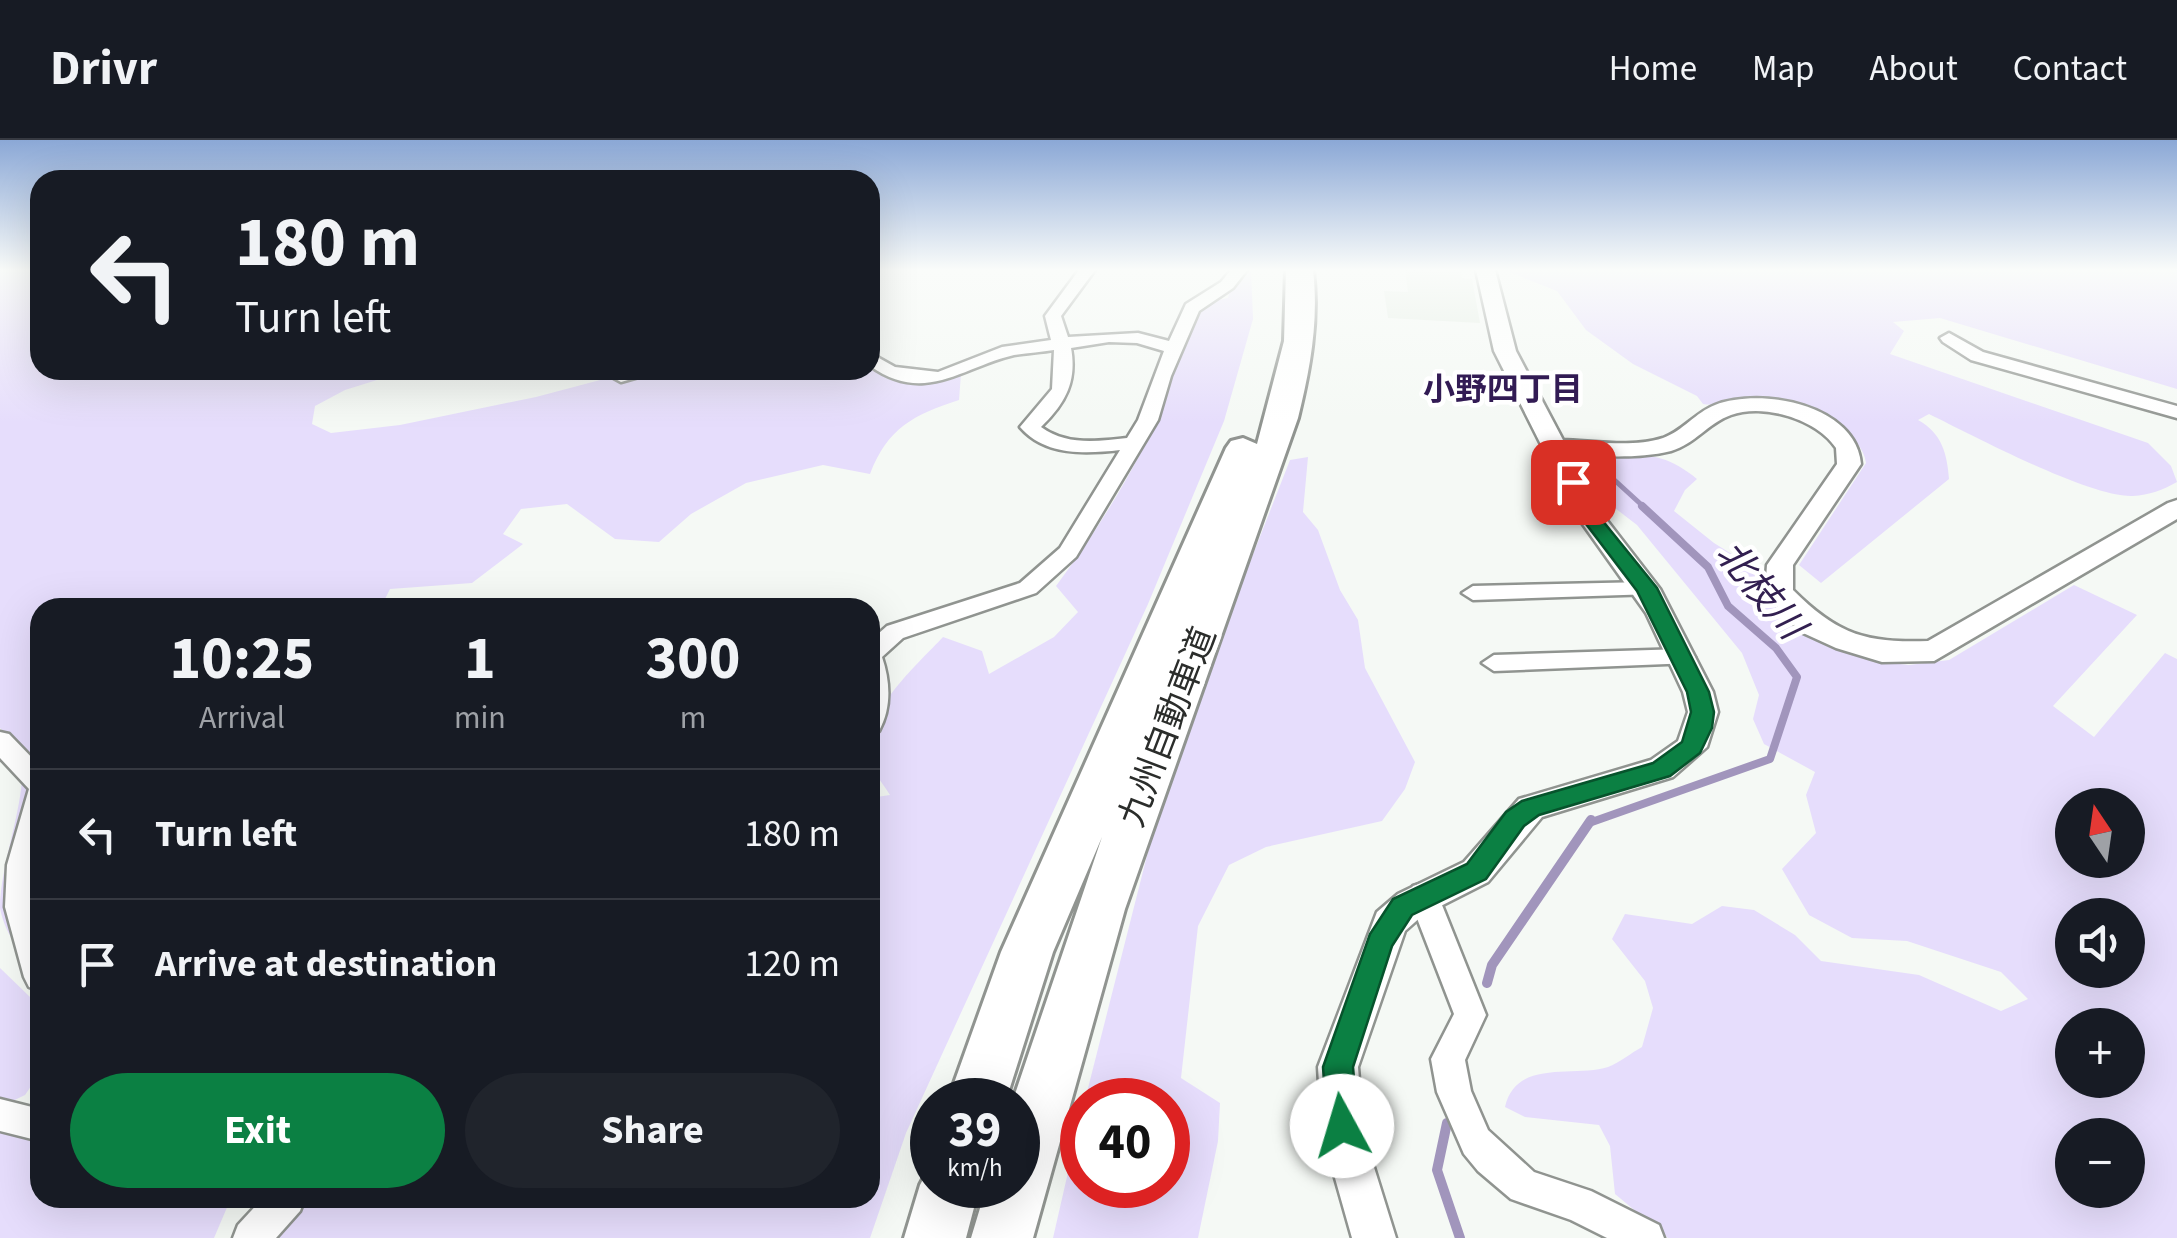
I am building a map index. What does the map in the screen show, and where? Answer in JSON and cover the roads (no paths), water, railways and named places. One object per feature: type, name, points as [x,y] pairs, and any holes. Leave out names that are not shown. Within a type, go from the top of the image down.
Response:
[{"type":"highway","name":"九州自動車道","points":[[984,1078],[1027,952],[1238,464],[1279,321]]},
{"type":"highway","name":"九州自動車道","points":[[1040,1107],[1090,940],[1267,467],[1298,344],[1295,321]]},
{"type":"highway","points":[[934,1238],[943,1208]]},
{"type":"highway","name":"九州自動車道","points":[[1002,1238],[1010,1208]]},
{"type":"street","points":[[1055,321],[1066,382],[1054,405],[1030,427],[1045,442],[1062,445],[1134,443]]},
{"type":"street","points":[[880,645],[894,632],[1028,588],[1068,552],[1148,420],[1186,321]]},
{"type":"street","points":[[1374,1238],[1346,1144],[1336,1087],[1338,1067],[1380,943],[1402,907],[1477,872],[1515,819],[1531,808],[1662,769],[1692,747],[1703,712],[1682,657],[1646,588],[1590,516],[1499,339],[1495,321]]},
{"type":"street","points":[[880,365],[890,372],[940,378],[1008,351],[1109,337],[1138,338],[1174,348]]},
{"type":"street","points":[[1949,338],[1977,356],[2177,412]]},
{"type":"street","points":[[1556,448],[1665,445],[1722,410],[1749,405],[1790,411],[1827,425],[1847,442],[1852,454],[1780,566],[1779,592],[1811,625],[1846,641],[1897,653],[1934,652],[2177,508]]},
{"type":"street","points":[[1473,592],[1646,588]]},
{"type":"street","points":[[1494,663],[1682,657]]},
{"type":"street","points":[[0,741],[30,772]]},
{"type":"street","points":[[30,832],[21,866],[20,907],[30,942]]},
{"type":"street","points":[[1423,895],[1470,1015],[1448,1058],[1454,1092],[1476,1142],[1490,1159],[1524,1186],[1578,1204],[1646,1238]]},
{"type":"street","points":[[0,1115],[30,1122]]},
{"type":"street","points":[[251,1238],[278,1208]]},
{"type":"waterway","name":"北枝川","points":[[1598,465],[1645,508]]},
{"type":"waterway","name":"北枝川","points":[[1589,823],[1770,759],[1797,677],[1776,648],[1728,606],[1708,567],[1642,506]]},
{"type":"waterway","name":"北枝川","points":[[1487,983],[1492,965],[1591,820]]},
{"type":"waterway","name":"北枝川","points":[[1447,1123],[1437,1170],[1460,1238]]},
{"type":"district","name":"小野四丁目","points":[[1503,390]]}]
